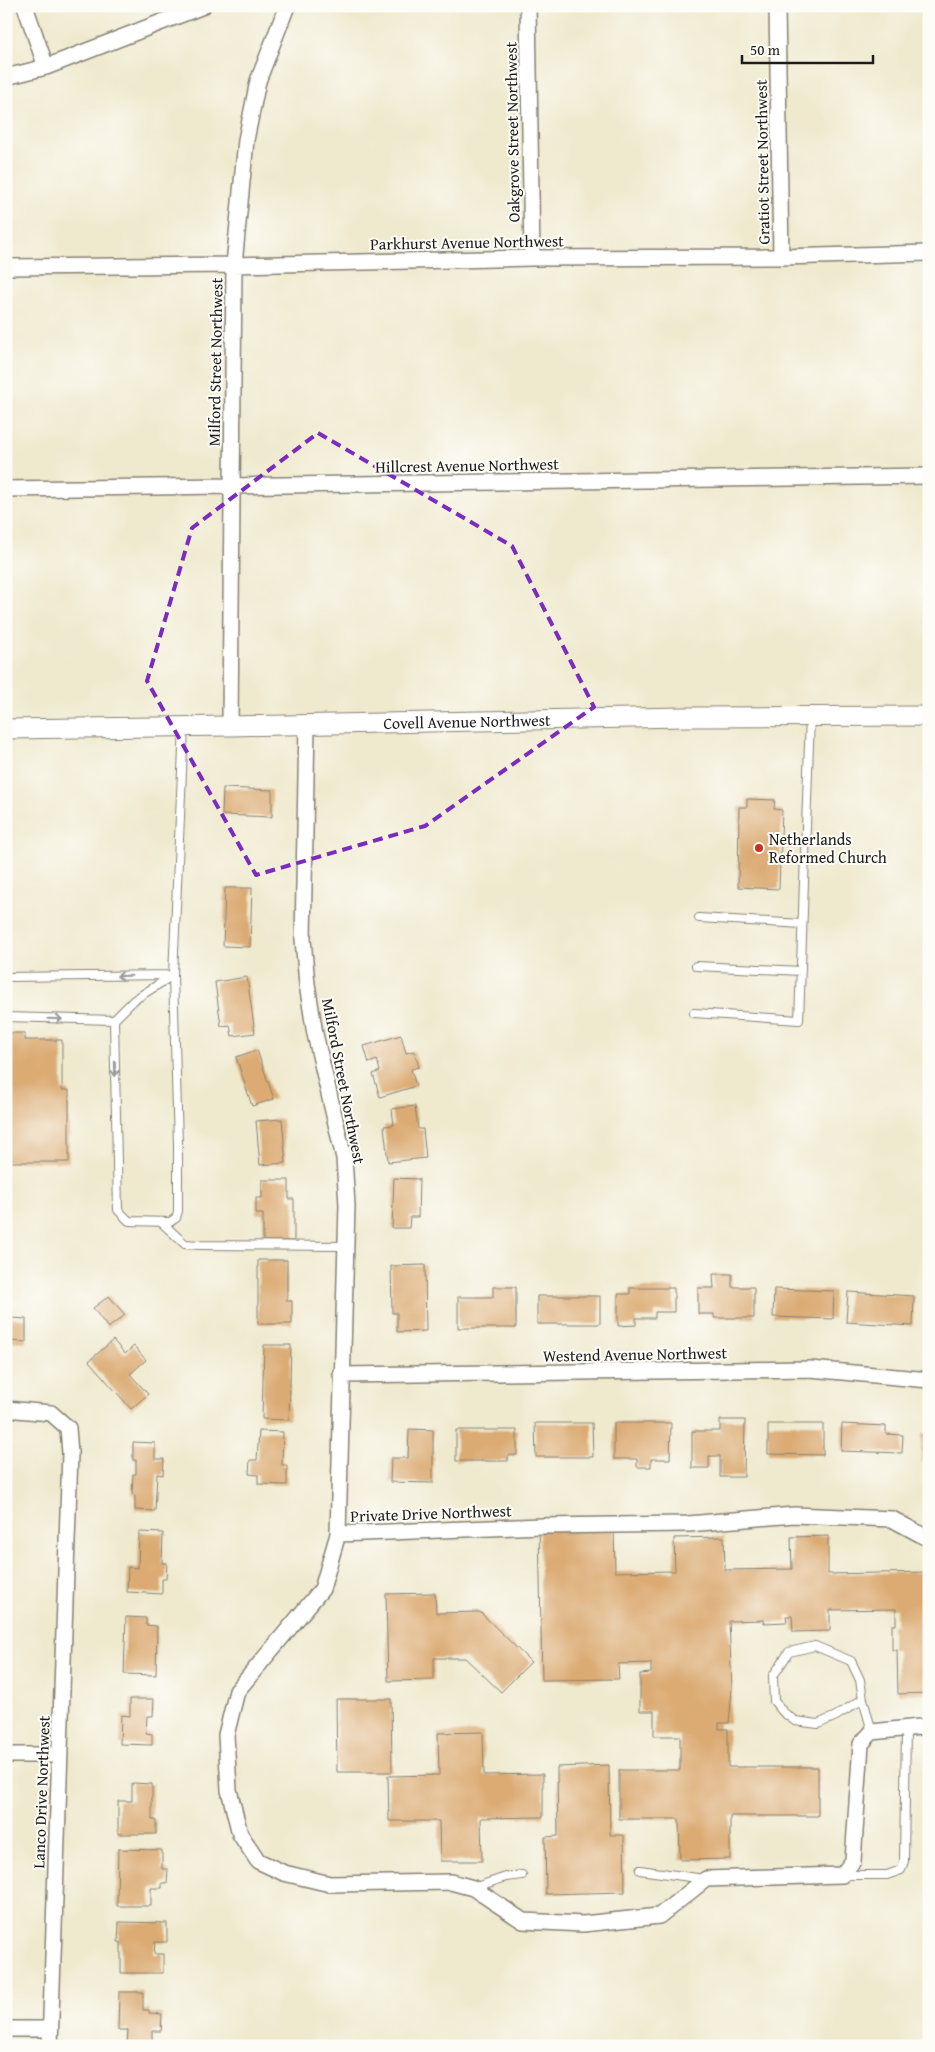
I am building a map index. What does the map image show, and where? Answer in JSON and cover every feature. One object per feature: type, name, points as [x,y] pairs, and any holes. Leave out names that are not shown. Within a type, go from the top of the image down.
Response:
[{"type":"street","points":[[25,6],[46,67]]},
{"type":"street","points":[[6,77],[46,67],[203,6]]},
{"type":"street","name":"Milford Street Northwest","points":[[230,726],[234,265],[246,140],[258,80],[287,6]]},
{"type":"street","name":"Oakgrove Street Northwest","points":[[528,6],[532,258]]},
{"type":"street","name":"Gratiot Street Northwest","points":[[777,6],[781,257]]},
{"type":"street","name":"Parkhurst Avenue Northwest","points":[[6,267],[234,265],[532,258],[781,257],[929,253]]},
{"type":"street","name":"Hillcrest Avenue Northwest","points":[[6,489],[929,476]]},
{"type":"street","name":"Covell Avenue Northwest","points":[[6,729],[684,717],[929,716]]},
{"type":"street","name":"Milford Street Northwest","points":[[307,724],[302,939],[315,1034],[344,1158],[347,1205],[338,1534]]},
{"type":"street","name":"Westend Avenue Northwest","points":[[341,1375],[810,1369],[929,1380]]},
{"type":"street","name":"Lanco Drive Northwest","points":[[6,1409],[52,1413],[68,1428],[70,1453],[50,2046]]},
{"type":"street","name":"Private Drive Northwest","points":[[706,1879],[659,1916],[583,1924],[523,1921],[473,1888],[451,1882],[330,1884],[284,1873],[258,1861],[240,1834],[229,1790],[226,1735],[237,1691],[322,1589],[338,1534],[542,1526],[688,1524],[794,1515],[892,1519],[929,1539]]},
{"type":"street","points":[[706,1879],[842,1875],[853,1861],[862,1744],[872,1732],[929,1726]]},
{"type":"street","points":[[6,1754],[60,1754]]},
{"type":"street","points":[[6,2029],[50,2029]]},
{"type":"lane","points":[[694,1013],[799,1020],[810,717]]},
{"type":"lane","points":[[173,975],[134,1000],[114,1020],[118,1210],[129,1222],[170,1222],[176,1218],[178,1210],[173,975],[184,726]]},
{"type":"lane","points":[[699,918],[802,924]]},
{"type":"lane","points":[[696,966],[801,972]]},
{"type":"lane","points":[[6,977],[173,975]]},
{"type":"lane","points":[[6,1017],[114,1020]]},
{"type":"lane","points":[[161,1222],[185,1244],[200,1246],[345,1246]]},
{"type":"lane","points":[[863,1699],[836,1716],[818,1724],[795,1721],[783,1712],[774,1701],[773,1676],[789,1652],[815,1646],[852,1661],[860,1680],[872,1732]]},
{"type":"lane","points":[[842,1875],[887,1875],[901,1870],[904,1861],[906,1729]]},
{"type":"lane","points":[[640,1870],[706,1879]]},
{"type":"lane","points":[[473,1888],[506,1877],[522,1875]]},
{"type":"highlighted area","points":[[318,433],[512,546],[594,707],[425,826],[256,875],[147,681],[192,528]]},
{"type":"building","points":[[223,788],[272,790],[272,817],[222,815]]},
{"type":"building","name":"Netherlands Reformed Church","points":[[747,799],[775,800],[774,809],[782,810],[779,889],[738,887],[739,807],[747,807]]},
{"type":"building","points":[[225,888],[252,888],[250,947],[223,946]]},
{"type":"building","points":[[247,977],[255,1033],[232,1036],[230,1025],[221,1026],[215,982]]},
{"type":"building","points":[[6,1033],[25,1033],[25,1040],[62,1040],[62,1090],[69,1090],[69,1162],[6,1162]]},
{"type":"building","points":[[401,1035],[406,1053],[414,1051],[419,1067],[411,1069],[416,1086],[380,1097],[373,1074],[380,1071],[377,1060],[369,1063],[364,1046]]},
{"type":"building","points":[[257,1050],[274,1099],[252,1106],[236,1057]]},
{"type":"building","points":[[415,1106],[418,1129],[423,1129],[426,1158],[388,1162],[384,1126],[394,1125],[392,1109]]},
{"type":"building","points":[[282,1119],[286,1163],[260,1165],[256,1121]]},
{"type":"building","points":[[394,1178],[419,1179],[418,1217],[410,1217],[409,1228],[392,1228]]},
{"type":"building","points":[[262,1180],[289,1180],[289,1199],[294,1199],[294,1241],[263,1241],[263,1214],[256,1214],[256,1198],[262,1198]]},
{"type":"building","points":[[258,1260],[287,1260],[287,1301],[292,1301],[292,1324],[258,1324]]},
{"type":"building","points":[[425,1265],[426,1331],[397,1332],[397,1313],[392,1313],[391,1266]]},
{"type":"building","points":[[713,1274],[732,1274],[732,1287],[754,1287],[754,1318],[714,1318],[714,1314],[698,1314],[698,1288],[714,1288]]},
{"type":"building","points":[[493,1287],[516,1287],[516,1328],[458,1328],[458,1297],[493,1297]]},
{"type":"building","points":[[630,1288],[674,1288],[674,1312],[655,1312],[655,1318],[636,1318],[636,1325],[618,1326],[618,1294],[630,1294]]},
{"type":"building","points":[[774,1289],[834,1291],[833,1319],[773,1317]]},
{"type":"building","points":[[848,1292],[914,1296],[913,1326],[846,1322]]},
{"type":"building","points":[[109,1296],[125,1315],[108,1328],[93,1308]]},
{"type":"building","points":[[537,1296],[600,1296],[600,1324],[537,1324]]},
{"type":"building","points":[[6,1306],[11,1306],[11,1318],[26,1319],[26,1342],[6,1341]]},
{"type":"building","points":[[113,1340],[125,1354],[134,1346],[146,1360],[130,1374],[148,1394],[131,1409],[89,1361]]},
{"type":"building","points":[[264,1345],[291,1345],[289,1420],[262,1419]]},
{"type":"building","points":[[720,1420],[745,1420],[744,1477],[720,1477],[720,1456],[709,1456],[709,1468],[692,1468],[692,1431],[720,1431]]},
{"type":"building","points":[[535,1423],[592,1423],[593,1457],[536,1457]]},
{"type":"building","points":[[614,1423],[671,1423],[670,1459],[651,1459],[651,1467],[637,1467],[637,1459],[614,1459]]},
{"type":"building","points":[[768,1424],[823,1424],[823,1455],[768,1454]]},
{"type":"building","points":[[842,1424],[886,1426],[886,1434],[903,1435],[902,1453],[841,1451]]},
{"type":"building","points":[[409,1429],[433,1430],[433,1483],[390,1482],[391,1458],[408,1458]]},
{"type":"building","points":[[456,1430],[517,1430],[517,1455],[508,1455],[508,1461],[456,1461]]},
{"type":"building","points":[[259,1431],[283,1432],[282,1465],[287,1465],[287,1485],[258,1484],[258,1475],[249,1474],[250,1460],[257,1460]]},
{"type":"building","points":[[922,1434],[929,1434],[929,1462],[921,1462]]},
{"type":"building","points":[[133,1442],[155,1443],[155,1459],[164,1459],[163,1475],[157,1474],[155,1511],[135,1510],[135,1495],[132,1494],[133,1474],[136,1474],[136,1460],[133,1460]]},
{"type":"building","points":[[614,1525],[615,1572],[675,1571],[674,1538],[724,1537],[725,1570],[792,1569],[791,1537],[828,1536],[828,1574],[928,1572],[929,1693],[898,1694],[897,1650],[892,1650],[892,1625],[896,1625],[896,1609],[830,1610],[830,1631],[793,1632],[792,1616],[786,1616],[787,1622],[764,1623],[764,1620],[729,1621],[732,1689],[729,1723],[719,1723],[719,1729],[728,1729],[728,1767],[818,1767],[818,1816],[730,1816],[730,1859],[680,1860],[679,1819],[619,1819],[619,1770],[680,1770],[680,1736],[654,1736],[654,1711],[640,1711],[640,1674],[651,1673],[651,1663],[618,1664],[619,1679],[542,1680],[539,1526]]},
{"type":"building","points":[[139,1532],[163,1533],[162,1563],[167,1563],[166,1579],[162,1579],[162,1594],[127,1592],[128,1567],[138,1568]]},
{"type":"building","points":[[435,1593],[436,1613],[480,1612],[531,1662],[501,1692],[465,1658],[434,1658],[434,1680],[388,1681],[386,1594]]},
{"type":"building","points":[[126,1617],[146,1618],[146,1625],[157,1626],[156,1675],[124,1674]]},
{"type":"building","points":[[130,1699],[154,1699],[153,1716],[147,1716],[146,1733],[152,1734],[152,1745],[120,1744],[121,1715],[130,1716]]},
{"type":"building","points":[[336,1699],[391,1699],[392,1772],[337,1772]]},
{"type":"building","points":[[483,1732],[484,1775],[543,1774],[543,1817],[481,1818],[482,1861],[440,1861],[439,1821],[389,1821],[388,1776],[439,1775],[438,1733]]},
{"type":"building","points":[[609,1765],[610,1835],[624,1835],[625,1892],[546,1894],[545,1837],[558,1836],[557,1767]]},
{"type":"building","points":[[132,1783],[152,1784],[152,1820],[156,1820],[156,1834],[118,1834],[118,1801],[132,1801]]},
{"type":"building","points":[[118,1849],[162,1850],[162,1869],[168,1869],[167,1883],[162,1883],[162,1888],[151,1888],[151,1906],[117,1906]]},
{"type":"building","points":[[119,1922],[167,1923],[167,1942],[155,1942],[154,1954],[163,1954],[163,1973],[121,1973],[121,1942],[118,1942]]},
{"type":"building","points":[[119,1992],[143,1992],[143,2010],[149,2010],[149,2013],[162,2014],[161,2031],[152,2031],[152,2046],[127,2046],[128,2030],[118,2030]]},
{"type":"place","name":"Netherlands Reformed Church","points":[[759,848]]}]
